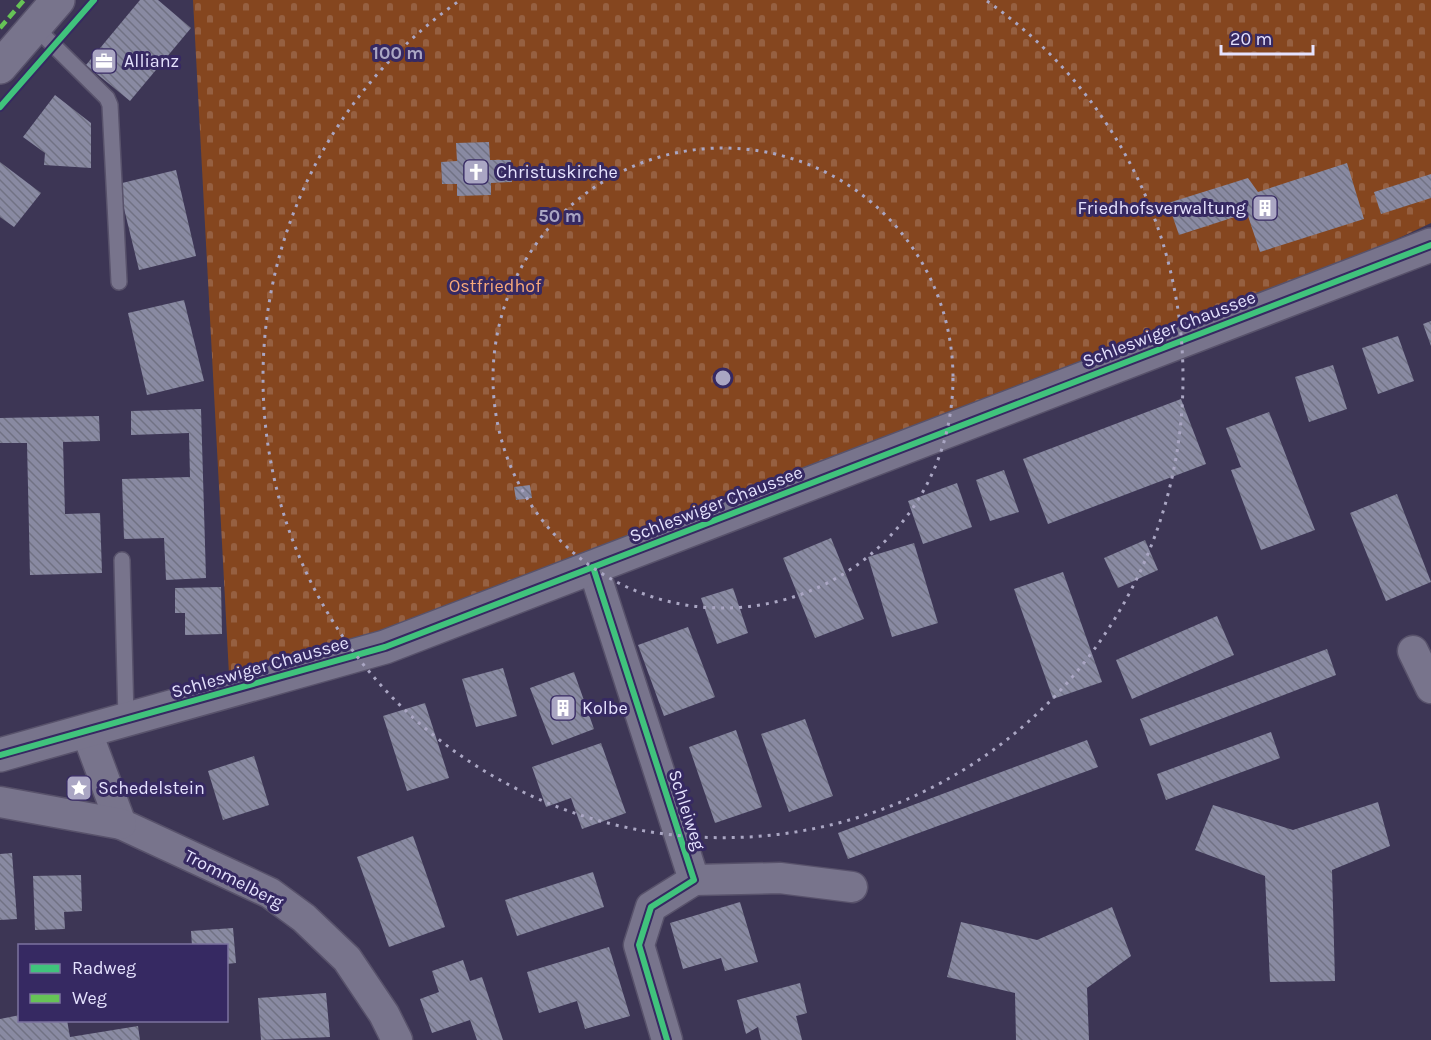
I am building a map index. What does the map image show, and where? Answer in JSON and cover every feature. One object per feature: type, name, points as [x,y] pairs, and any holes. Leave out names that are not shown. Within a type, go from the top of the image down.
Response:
[{"type":"street","points":[[0,67],[58,0]]},
{"type":"street","name":"Schleswiger Chaussee","points":[[0,755],[385,647],[1431,245]]},
{"type":"street","name":"Schleiweg","points":[[593,567],[694,880]]},
{"type":"street","points":[[1413,651],[1431,688]]},
{"type":"street","points":[[86,730],[121,824]]},
{"type":"street","name":"Trommelberg","points":[[0,802],[121,824],[270,893],[304,918],[347,959],[384,1014],[397,1040]]},
{"type":"street","points":[[667,1040],[639,945],[651,907],[694,880],[780,878],[852,886]]},
{"type":"lane","points":[[35,27],[107,98],[110,105],[119,282]]},
{"type":"lane","points":[[122,560],[126,720]]},
{"type":"green space","name":"Ostfriedhof","points":[[193,0],[1431,0],[1431,223],[1314,278],[392,634],[229,674]]},
{"type":"building","points":[[140,0],[158,0],[191,28],[130,101],[86,65]]},
{"type":"building","points":[[55,95],[91,123],[91,168],[44,165],[45,153],[23,137]]},
{"type":"building","name":"Christuskirche","points":[[489,142],[490,160],[511,160],[512,182],[491,183],[491,195],[457,196],[457,184],[442,184],[441,162],[457,161],[456,143]]},
{"type":"building","points":[[0,162],[41,193],[14,227],[0,217]]},
{"type":"building","name":"Friedhofsverwaltung","points":[[1347,163],[1364,219],[1260,252],[1247,213],[1179,235],[1168,203],[1248,178],[1258,192]]},
{"type":"building","points":[[176,170],[196,256],[139,270],[118,184]]},
{"type":"building","points":[[1431,174],[1431,198],[1381,214],[1374,192]]},
{"type":"building","points":[[184,300],[204,381],[147,395],[128,313]]},
{"type":"building","points":[[1431,321],[1431,346],[1423,324]]},
{"type":"building","points":[[1398,336],[1414,381],[1378,394],[1362,348]]},
{"type":"building","points":[[1333,365],[1347,409],[1309,422],[1295,377]]},
{"type":"building","points":[[1181,399],[1206,464],[1048,524],[1023,459]]},
{"type":"building","points":[[201,409],[206,578],[166,580],[164,538],[124,539],[122,479],[190,477],[189,433],[131,435],[131,411]]},
{"type":"building","points":[[1269,412],[1315,530],[1261,550],[1231,470],[1241,467],[1226,428]]},
{"type":"building","points":[[99,416],[100,441],[63,442],[65,514],[100,513],[102,573],[30,575],[27,443],[0,443],[0,418]]},
{"type":"building","points":[[1004,470],[1019,512],[990,521],[976,480]]},
{"type":"building","points":[[957,483],[972,527],[923,544],[908,501]]},
{"type":"building","points":[[530,485],[532,498],[516,500],[514,487]]},
{"type":"building","points":[[1397,494],[1431,582],[1386,601],[1350,513]]},
{"type":"building","points":[[831,538],[864,619],[815,638],[783,558]]},
{"type":"building","points":[[1145,540],[1158,570],[1118,588],[1104,558]]},
{"type":"building","points":[[914,543],[938,623],[892,637],[868,557]]},
{"type":"building","points":[[1063,572],[1102,682],[1053,699],[1014,589]]},
{"type":"building","points":[[221,587],[222,634],[185,635],[185,613],[175,613],[175,588]]},
{"type":"building","points":[[733,588],[748,633],[717,644],[701,598]]},
{"type":"building","points":[[1217,616],[1234,655],[1132,699],[1116,660]]},
{"type":"building","points":[[688,627],[715,697],[664,716],[638,645]]},
{"type":"building","points":[[1327,649],[1336,675],[1150,746],[1140,719]]},
{"type":"building","points":[[503,668],[517,716],[476,727],[462,679]]},
{"type":"building","name":"Kolbe","points":[[574,672],[594,729],[552,745],[530,688]]},
{"type":"building","points":[[425,703],[449,778],[407,791],[383,716]]},
{"type":"building","points":[[805,719],[833,796],[789,812],[761,734]]},
{"type":"building","points":[[736,730],[762,807],[715,823],[689,747]]},
{"type":"building","points":[[1271,732],[1280,758],[1166,800],[1157,774]]},
{"type":"building","points":[[1087,740],[1098,767],[848,859],[838,833]]},
{"type":"building","points":[[601,743],[626,813],[582,829],[571,798],[546,807],[532,767]]},
{"type":"building","points":[[254,756],[269,805],[223,820],[208,771]]},
{"type":"building","points":[[1378,802],[1390,846],[1332,870],[1335,981],[1270,982],[1265,876],[1195,850],[1213,805],[1293,830]]},
{"type":"building","points":[[413,836],[445,927],[389,947],[357,857]]},
{"type":"building","points":[[12,853],[17,919],[0,920],[0,854]]},
{"type":"building","points":[[593,872],[604,907],[517,936],[505,900]]},
{"type":"building","points":[[81,875],[82,911],[64,912],[65,929],[35,930],[33,876]]},
{"type":"building","points":[[740,902],[758,962],[725,971],[721,958],[683,969],[670,923]]},
{"type":"building","points":[[1112,907],[1131,956],[1087,988],[1089,1040],[1016,1040],[1015,993],[947,977],[961,922],[1037,940]]},
{"type":"building","points":[[233,928],[236,963],[228,964],[228,944],[192,944],[191,931]]},
{"type":"building","points":[[609,947],[630,1016],[585,1029],[577,1001],[539,1013],[527,972]]},
{"type":"building","points":[[463,960],[470,981],[482,977],[503,1040],[477,1040],[470,1020],[432,1033],[420,999],[439,992],[432,971]]},
{"type":"building","points":[[800,983],[807,1013],[796,1016],[802,1040],[761,1040],[758,1027],[746,1034],[737,1000]]},
{"type":"building","points":[[326,993],[330,1037],[261,1040],[258,998]]},
{"type":"building","points":[[18,1015],[18,1022],[67,1022],[70,1037],[138,1026],[140,1040],[0,1040],[0,1019]]},
{"type":"marked path","points":[[0,28],[24,0]]},
{"type":"cycle path","points":[[0,107],[94,0]]},
{"type":"cycle path","points":[[0,755],[385,647],[1431,245]]},
{"type":"cycle path","points":[[593,567],[694,880],[651,907],[639,945],[667,1040]]},
{"type":"place","name":"Allianz","points":[[104,61]]},
{"type":"place","name":"Christuskirche","points":[[476,172]]},
{"type":"place","name":"Friedhofsverwaltung","points":[[1265,208]]},
{"type":"place","name":"Kolbe","points":[[563,708]]},
{"type":"place","name":"Schedelstein","points":[[79,788]]}]
